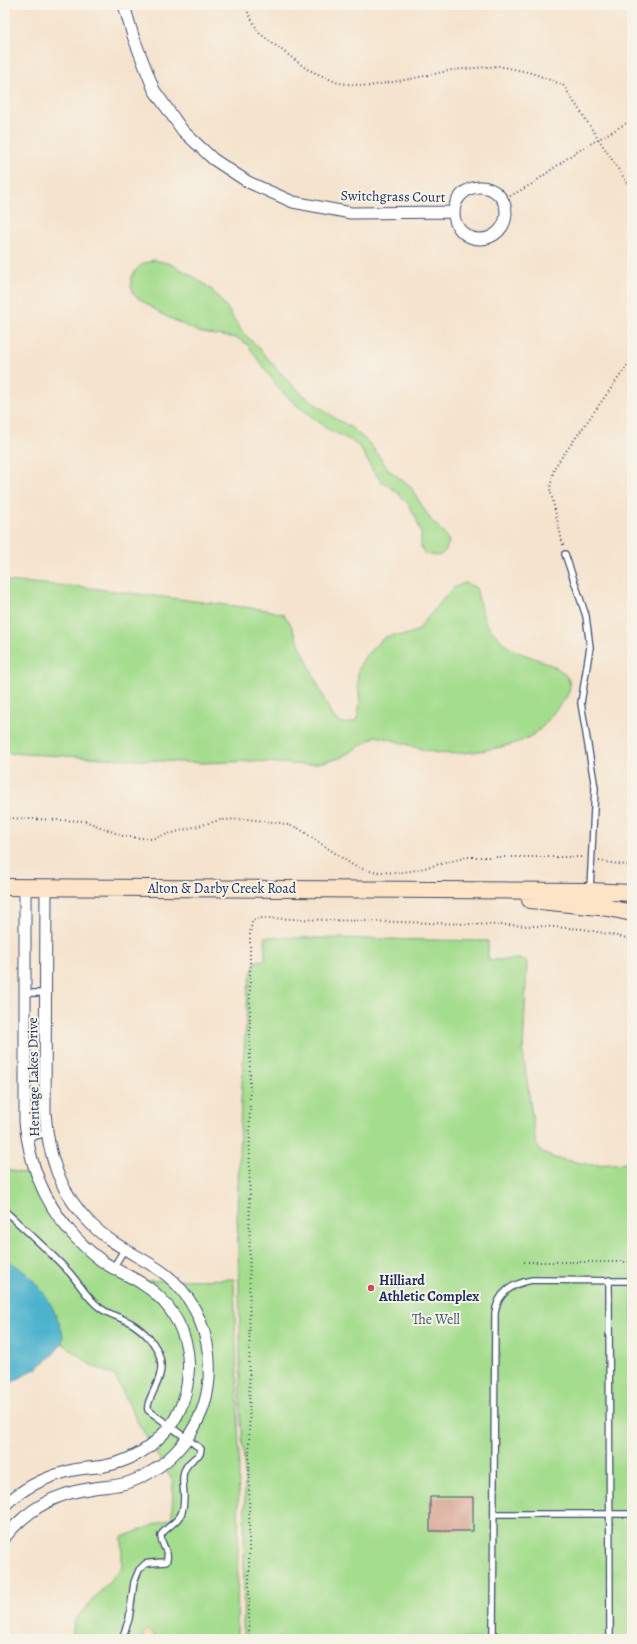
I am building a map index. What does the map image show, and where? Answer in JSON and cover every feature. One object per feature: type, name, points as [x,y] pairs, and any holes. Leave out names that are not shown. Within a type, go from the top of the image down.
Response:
[{"type":"main road","name":"Alton & Darby Creek Road","points":[[5,887],[590,891],[632,893]]},
{"type":"main road","name":"Alton & Darby Creek Road","points":[[439,890],[609,908],[632,913]]},
{"type":"street","name":"Switchgrass Court","points":[[124,5],[133,36],[154,90],[183,131],[213,159],[248,182],[294,202],[351,213],[454,212]]},
{"type":"street","name":"Switchgrass Court","points":[[482,186],[498,193],[503,200],[506,208],[506,216],[503,225],[498,232],[491,237],[482,239],[474,238],[466,235],[459,229],[455,221],[454,212],[460,196],[466,191],[474,187],[482,186]]},
{"type":"street","name":"Heritage Lakes Drive","points":[[5,1505],[32,1486],[59,1474],[78,1469],[114,1464],[135,1455],[158,1440],[170,1426],[182,1405],[188,1382],[189,1360],[185,1339],[174,1316],[158,1296],[142,1284],[102,1261],[78,1240],[56,1213],[34,1169],[27,1138],[24,1106],[25,887]]},
{"type":"street","name":"Heritage Lakes Drive","points":[[5,1537],[26,1515],[54,1498],[81,1490],[118,1486],[144,1476],[167,1461],[187,1439],[200,1416],[209,1385],[210,1361],[208,1348],[201,1323],[188,1299],[162,1272],[124,1250],[91,1225],[73,1203],[56,1173],[47,1133],[45,1112],[46,887]]},
{"type":"lane","points":[[565,554],[586,616],[590,647],[581,703],[594,788],[590,891]]},
{"type":"lane","points":[[25,993],[46,993]]},
{"type":"lane","points":[[27,1138],[47,1133]]},
{"type":"lane","points":[[5,1211],[46,1248],[100,1308],[131,1323],[151,1341],[159,1354],[161,1370],[158,1382],[147,1408],[201,1449],[201,1452],[184,1469],[184,1500],[182,1513],[179,1518],[161,1535],[168,1554],[168,1559],[166,1562],[145,1564],[139,1570],[134,1582],[128,1619],[122,1639]]},
{"type":"lane","points":[[113,1268],[124,1250]]},
{"type":"lane","points":[[493,1639],[496,1303],[502,1294],[521,1282],[532,1280],[632,1281]]},
{"type":"lane","points":[[609,1280],[610,1639]]},
{"type":"lane","points":[[494,1514],[632,1514]]},
{"type":"path","points":[[244,5],[259,33],[307,69],[338,83],[369,86],[452,70],[499,66],[532,72],[563,85],[632,190]]},
{"type":"path","points":[[503,200],[532,184],[572,154],[632,120]]},
{"type":"path","points":[[565,554],[550,489],[554,468],[632,359]]},
{"type":"path","points":[[5,818],[85,821],[123,836],[150,839],[220,820],[247,819],[281,823],[298,828],[354,866],[369,871],[396,873],[416,870],[468,857],[592,857],[595,860],[632,866]]},
{"type":"path","points":[[249,1639],[250,934],[252,921],[259,918],[537,926],[583,929],[632,939]]},
{"type":"path","points":[[524,1262],[632,1262]]},
{"type":"green space","points":[[154,260],[171,264],[196,278],[212,290],[227,308],[242,332],[254,343],[286,379],[301,393],[336,419],[349,426],[369,443],[389,470],[410,486],[430,519],[444,533],[449,542],[445,551],[439,556],[425,554],[421,547],[421,533],[416,518],[409,505],[397,492],[381,481],[373,471],[360,447],[328,429],[294,403],[280,390],[247,344],[237,338],[201,333],[163,315],[134,295],[131,285],[131,278],[135,271],[142,264]]},
{"type":"green space","points":[[5,581],[82,587],[267,610],[283,614],[289,621],[331,714],[342,723],[356,721],[360,700],[358,675],[360,666],[365,657],[379,642],[387,637],[393,635],[405,635],[419,630],[423,623],[453,588],[465,583],[476,588],[485,621],[503,642],[518,652],[560,670],[566,675],[570,686],[566,698],[545,724],[534,734],[526,739],[501,747],[473,752],[447,754],[437,753],[376,736],[340,758],[304,765],[253,761],[202,763],[5,753]]},
{"type":"green space","name":"The Well","points":[[265,937],[488,941],[488,960],[523,959],[527,961],[523,1052],[536,1144],[542,1153],[555,1158],[591,1165],[632,1163],[632,1639],[243,1639],[245,1478],[240,1406],[240,1327],[237,1213],[241,1100],[248,989],[256,961],[265,960]]},
{"type":"green space","points":[[5,1169],[37,1177],[68,1229],[137,1281],[234,1279],[239,1451],[237,1639],[72,1639],[74,1621],[122,1567],[122,1537],[172,1518],[173,1482],[137,1421],[115,1376],[91,1365],[62,1343],[37,1368],[5,1386]]},
{"type":"sand","points":[[147,1630],[153,1633],[156,1639],[143,1639],[143,1633]]},
{"type":"water","points":[[5,1258],[31,1278],[44,1294],[55,1313],[63,1338],[56,1351],[43,1363],[5,1386]]},
{"type":"building","points":[[430,1497],[473,1497],[473,1531],[430,1531]]},
{"type":"place","name":"Hilliard Athletic Complex","points":[[371,1288]]}]
